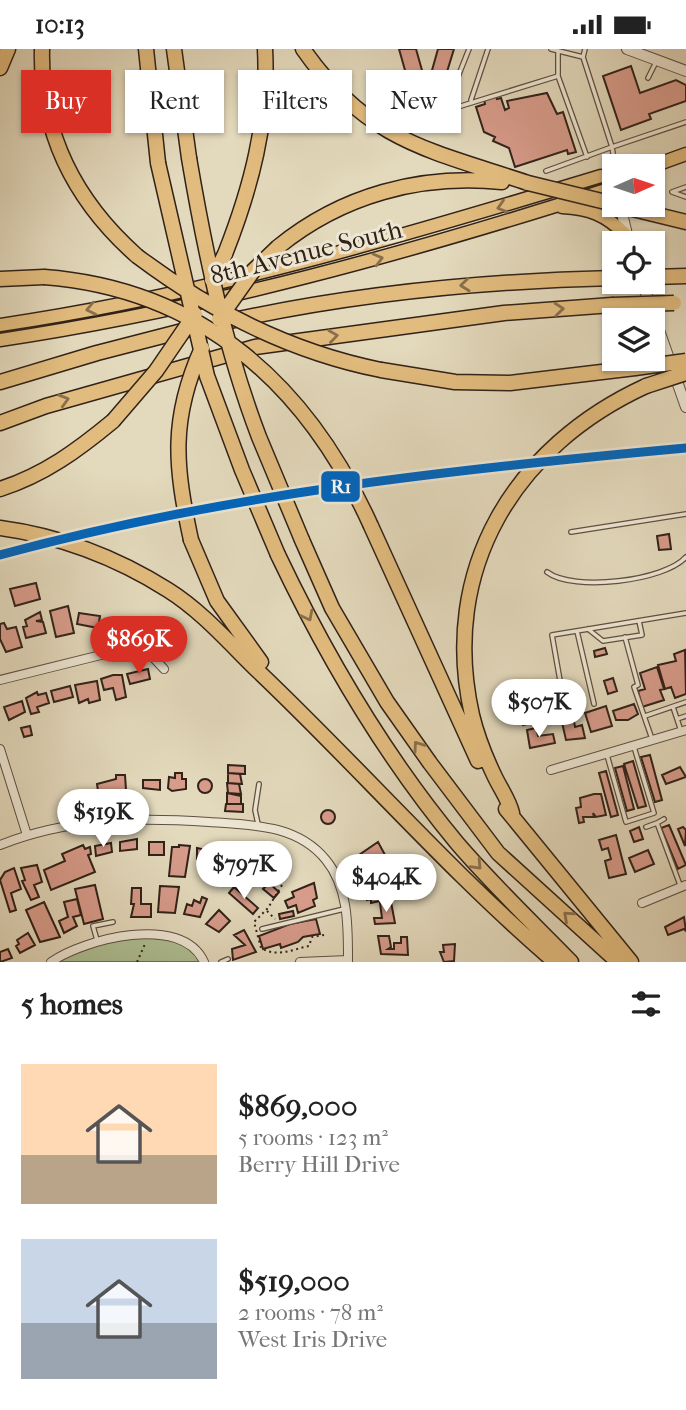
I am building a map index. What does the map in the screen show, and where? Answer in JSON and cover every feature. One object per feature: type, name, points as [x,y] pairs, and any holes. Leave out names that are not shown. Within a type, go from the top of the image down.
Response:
[{"type":"highway","points":[[0,68],[8,49]]},
{"type":"highway","points":[[42,49],[47,111],[66,169],[102,222],[137,256],[192,295],[248,326],[313,352],[382,370],[456,381],[510,383],[686,362]]},
{"type":"highway","points":[[146,49],[158,163],[207,376],[242,470],[278,555],[334,666],[398,767],[469,856],[571,962]]},
{"type":"highway","points":[[173,49],[207,254],[235,362],[259,435],[302,540],[338,617],[387,702],[498,853],[618,962]]},
{"type":"highway","points":[[0,488],[29,479],[64,459],[113,421],[180,337],[225,254],[245,200],[261,133],[265,49]]},
{"type":"highway","points":[[303,49],[337,91],[387,130],[436,155],[528,183],[602,201]]},
{"type":"highway","points":[[289,698],[229,621],[207,583],[191,540],[177,464],[180,411],[191,372],[207,337],[253,271],[278,247],[330,213],[391,189],[453,180],[528,183]]},
{"type":"highway","points":[[665,217],[686,222]]},
{"type":"highway","points":[[665,277],[686,276]]},
{"type":"highway","points":[[0,279],[44,277],[99,285],[151,301],[208,328],[253,360],[292,397],[344,469],[471,746],[504,806],[512,813]]},
{"type":"highway","points":[[0,382],[157,337],[289,308],[509,281],[602,278]]},
{"type":"highway","points":[[0,423],[46,406],[255,347],[504,313],[680,303]]},
{"type":"highway","points":[[631,962],[535,849],[512,813],[477,733],[468,695],[465,653],[468,613],[475,577],[489,537],[507,502],[533,466],[583,420],[646,386],[686,373]]},
{"type":"highway","points":[[0,529],[26,532],[79,546],[169,590],[194,609],[289,698],[473,887],[555,962]]},
{"type":"main road","points":[[665,162],[686,154]]},
{"type":"main road","name":"8th Avenue South","points":[[0,325],[90,310],[322,259],[602,176]]},
{"type":"main road","name":"8th Avenue South","points":[[0,339],[96,324],[327,273],[602,191]]},
{"type":"main road","points":[[555,207],[591,211],[606,217],[619,231]]},
{"type":"street","points":[[628,49],[686,71]]},
{"type":"street","points":[[646,294],[685,403]]},
{"type":"street","points":[[0,680],[130,647],[148,652],[164,669]]},
{"type":"street","points":[[551,770],[684,731]]},
{"type":"street","points":[[0,750],[5,774],[27,835]]},
{"type":"street","points":[[0,845],[69,825],[122,818],[258,825],[295,835],[320,853],[336,876],[346,908],[348,961],[300,962]]},
{"type":"street","points":[[642,902],[683,886]]},
{"type":"street","points":[[51,962],[97,940],[123,936],[175,939],[194,948],[204,962]]},
{"type":"lane","points":[[469,49],[446,107],[461,106],[558,76]]},
{"type":"lane","points":[[471,101],[488,49]]},
{"type":"lane","points":[[551,49],[583,57]]},
{"type":"lane","points":[[585,49],[583,57],[613,154]]},
{"type":"lane","points":[[558,51],[558,76],[587,157]]},
{"type":"lane","points":[[648,78],[657,60]]},
{"type":"lane","points":[[546,171],[686,122]]},
{"type":"lane","points":[[686,187],[672,192],[686,197]]},
{"type":"lane","points":[[570,532],[686,514]]},
{"type":"lane","points":[[547,572],[570,582],[636,578],[666,572],[686,557]]},
{"type":"lane","points":[[565,709],[552,635],[686,613]]},
{"type":"lane","points":[[588,629],[603,641],[642,635],[639,621]]},
{"type":"lane","points":[[577,631],[594,704]]},
{"type":"lane","points":[[625,637],[638,685],[634,688],[653,741]]},
{"type":"lane","points":[[644,716],[686,702]]},
{"type":"lane","points":[[673,707],[684,731]]},
{"type":"lane","points":[[677,719],[686,716]]},
{"type":"lane","points":[[607,755],[626,822],[654,813],[634,747]]},
{"type":"lane","points":[[258,825],[255,810],[259,784]]},
{"type":"lane","points":[[646,827],[664,819]]},
{"type":"lane","points":[[657,823],[683,886]]},
{"type":"lane","points":[[262,929],[346,908]]},
{"type":"lane","points":[[97,940],[93,926],[113,922]]},
{"type":"lane","points":[[221,962],[228,959]]},
{"type":"path","points":[[266,910],[279,925]]},
{"type":"path","points":[[137,962],[145,950],[145,936]]},
{"type":"green space","points":[[123,936],[182,940],[204,962],[51,962]]},
{"type":"building","points":[[399,49],[416,49],[422,70],[405,70]]},
{"type":"building","points":[[438,49],[454,49],[448,70],[432,70]]},
{"type":"building","points":[[631,66],[640,93],[676,80],[686,85],[686,101],[649,114],[651,119],[621,130],[603,76]]},
{"type":"building","points":[[547,93],[557,114],[563,112],[576,152],[568,154],[567,150],[515,167],[509,148],[493,141],[495,137],[484,132],[476,107],[485,104],[484,99],[496,95],[497,99],[501,98],[505,110],[509,108],[507,101]]},
{"type":"building","points":[[669,534],[671,549],[659,550],[657,536]]},
{"type":"building","points":[[36,583],[40,599],[15,606],[10,589]]},
{"type":"building","points":[[68,606],[74,633],[56,637],[50,611]]},
{"type":"building","points":[[40,612],[42,620],[36,621],[43,622],[46,633],[26,638],[23,627],[27,626],[25,620]]},
{"type":"building","points":[[79,613],[100,616],[98,628],[77,624]]},
{"type":"building","points":[[105,622],[115,628],[112,633],[102,627]]},
{"type":"building","points":[[4,623],[7,629],[16,627],[22,647],[6,652],[0,639],[0,624]]},
{"type":"building","points":[[605,648],[607,654],[595,657],[594,651]]},
{"type":"building","points":[[685,650],[686,694],[675,698],[671,687],[665,689],[658,665],[676,661],[674,654]]},
{"type":"building","points":[[657,667],[664,689],[660,690],[664,700],[642,707],[638,691],[645,689],[640,673]]},
{"type":"building","points":[[148,669],[150,679],[130,684],[127,674]]},
{"type":"building","points":[[122,675],[126,697],[116,700],[113,688],[104,690],[101,679]]},
{"type":"building","points":[[613,678],[617,691],[608,694],[604,681]]},
{"type":"building","points":[[97,681],[100,700],[89,703],[88,699],[79,703],[75,685]]},
{"type":"building","points":[[70,686],[73,697],[54,702],[51,691]]},
{"type":"building","points":[[37,692],[38,695],[46,693],[49,703],[37,707],[39,712],[31,714],[26,698]]},
{"type":"building","points":[[545,692],[546,700],[518,707],[516,699]]},
{"type":"building","points":[[22,701],[25,712],[9,720],[4,707]]},
{"type":"building","points":[[547,701],[549,710],[521,716],[519,708]]},
{"type":"building","points":[[634,704],[638,714],[628,720],[616,720],[613,711]]},
{"type":"building","points":[[606,706],[612,726],[591,732],[585,713]]},
{"type":"building","points":[[548,711],[549,719],[523,725],[521,717]]},
{"type":"building","points":[[573,715],[575,727],[582,725],[585,738],[566,740],[561,718]]},
{"type":"building","points":[[30,726],[32,735],[24,737],[21,728]]},
{"type":"building","points":[[536,728],[538,736],[553,734],[555,743],[530,748],[527,730]]},
{"type":"building","points":[[650,755],[662,800],[655,802],[641,757]]},
{"type":"building","points":[[633,761],[646,806],[638,808],[624,764]]},
{"type":"building","points":[[228,765],[245,766],[245,774],[228,773]]},
{"type":"building","points":[[623,766],[634,809],[627,811],[615,768]]},
{"type":"building","points":[[680,767],[686,777],[666,784],[662,775]]},
{"type":"building","points":[[606,771],[618,815],[611,817],[599,773]]},
{"type":"building","points":[[175,773],[182,773],[182,779],[186,779],[186,789],[172,791],[168,788],[169,777],[175,778]]},
{"type":"building","points":[[228,773],[240,774],[242,784],[228,783]]},
{"type":"building","points":[[116,775],[125,775],[126,790],[98,791],[97,784],[116,779]]},
{"type":"building","points":[[205,779],[210,781],[210,791],[205,793],[200,791],[198,786],[200,781]]},
{"type":"building","points":[[143,780],[160,780],[160,790],[143,788]]},
{"type":"building","points":[[227,783],[239,784],[241,794],[228,793]]},
{"type":"building","points":[[227,793],[241,796],[241,804],[227,804]]},
{"type":"building","points":[[601,794],[606,815],[596,817],[593,813],[594,817],[583,817],[584,822],[579,823],[576,808],[581,807],[580,798]]},
{"type":"building","points":[[226,804],[243,804],[243,812],[225,811]]},
{"type":"building","points":[[325,810],[331,810],[335,817],[331,824],[325,824],[321,820],[321,814]]},
{"type":"building","points":[[669,825],[686,865],[678,869],[661,828]]},
{"type":"building","points":[[639,827],[643,839],[634,842],[630,831]]},
{"type":"building","points":[[683,827],[686,830],[685,846],[678,829]]},
{"type":"building","points":[[616,835],[626,874],[609,878],[605,861],[611,859],[608,848],[602,850],[599,840]]},
{"type":"building","points":[[137,839],[137,849],[120,851],[120,842]]},
{"type":"building","points":[[149,842],[164,842],[164,855],[149,855]]},
{"type":"building","points":[[378,842],[391,866],[379,872],[373,869],[366,872],[356,857]]},
{"type":"building","points":[[111,843],[112,852],[96,856],[95,846]]},
{"type":"building","points":[[83,845],[85,849],[90,847],[91,854],[88,855],[95,872],[51,890],[44,870],[65,861],[62,854]]},
{"type":"building","points":[[190,846],[185,877],[169,876],[172,847]]},
{"type":"building","points":[[197,848],[215,852],[214,859],[197,859]]},
{"type":"building","points":[[648,850],[654,864],[635,872],[629,858]]},
{"type":"building","points":[[232,852],[244,852],[244,862],[240,870],[222,870],[222,855],[232,855]]},
{"type":"building","points":[[253,856],[263,859],[264,856],[272,860],[271,866],[267,865],[264,876],[249,873]]},
{"type":"building","points":[[212,864],[218,864],[217,876],[211,875]]},
{"type":"building","points":[[37,865],[42,882],[34,885],[39,897],[31,900],[22,881],[25,880],[21,868]]},
{"type":"building","points":[[14,868],[21,889],[11,893],[16,910],[10,912],[0,880],[5,872]]},
{"type":"building","points":[[388,878],[393,898],[371,903],[371,899],[367,900],[367,884]]},
{"type":"building","points":[[269,883],[279,892],[274,898],[263,889]]},
{"type":"building","points":[[314,883],[317,898],[313,900],[315,906],[298,913],[296,905],[288,908],[285,901],[294,897],[292,892]]},
{"type":"building","points":[[95,885],[103,919],[84,924],[75,889]]},
{"type":"building","points":[[160,886],[179,887],[175,913],[158,912]]},
{"type":"building","points":[[234,887],[258,908],[253,914],[229,893]]},
{"type":"building","points":[[132,888],[141,888],[141,904],[151,904],[151,917],[131,917],[134,904],[131,904]]},
{"type":"building","points":[[202,897],[207,899],[200,917],[184,914],[187,904],[192,906],[194,900],[200,903]]},
{"type":"building","points":[[77,899],[81,915],[73,917],[77,926],[64,933],[59,921],[68,917],[64,902]]},
{"type":"building","points":[[44,902],[60,937],[40,942],[26,910]]},
{"type":"building","points":[[391,902],[395,923],[375,924],[374,918],[382,918],[380,903]]},
{"type":"building","points":[[219,910],[230,921],[219,932],[206,924]]},
{"type":"building","points":[[293,911],[294,916],[280,919],[279,914]]},
{"type":"building","points":[[684,917],[686,931],[684,929],[668,935],[665,927]]},
{"type":"building","points":[[316,919],[320,934],[303,937],[298,942],[281,948],[280,944],[263,949],[259,936],[290,924]]},
{"type":"building","points":[[244,930],[256,952],[233,960],[232,949],[245,945],[234,935]]},
{"type":"building","points":[[28,933],[35,945],[20,953],[16,946],[19,944],[17,940]]},
{"type":"building","points":[[378,936],[389,936],[391,947],[388,949],[394,949],[394,943],[401,943],[401,937],[407,937],[408,955],[381,954]]},
{"type":"building","points":[[455,944],[454,961],[444,962],[440,952],[444,952],[443,945]]},
{"type":"building","points":[[8,949],[12,958],[0,962],[0,952]]},
{"type":"transit line","name":"R1","points":[[0,555],[169,515],[255,500],[427,475],[686,448]]}]
